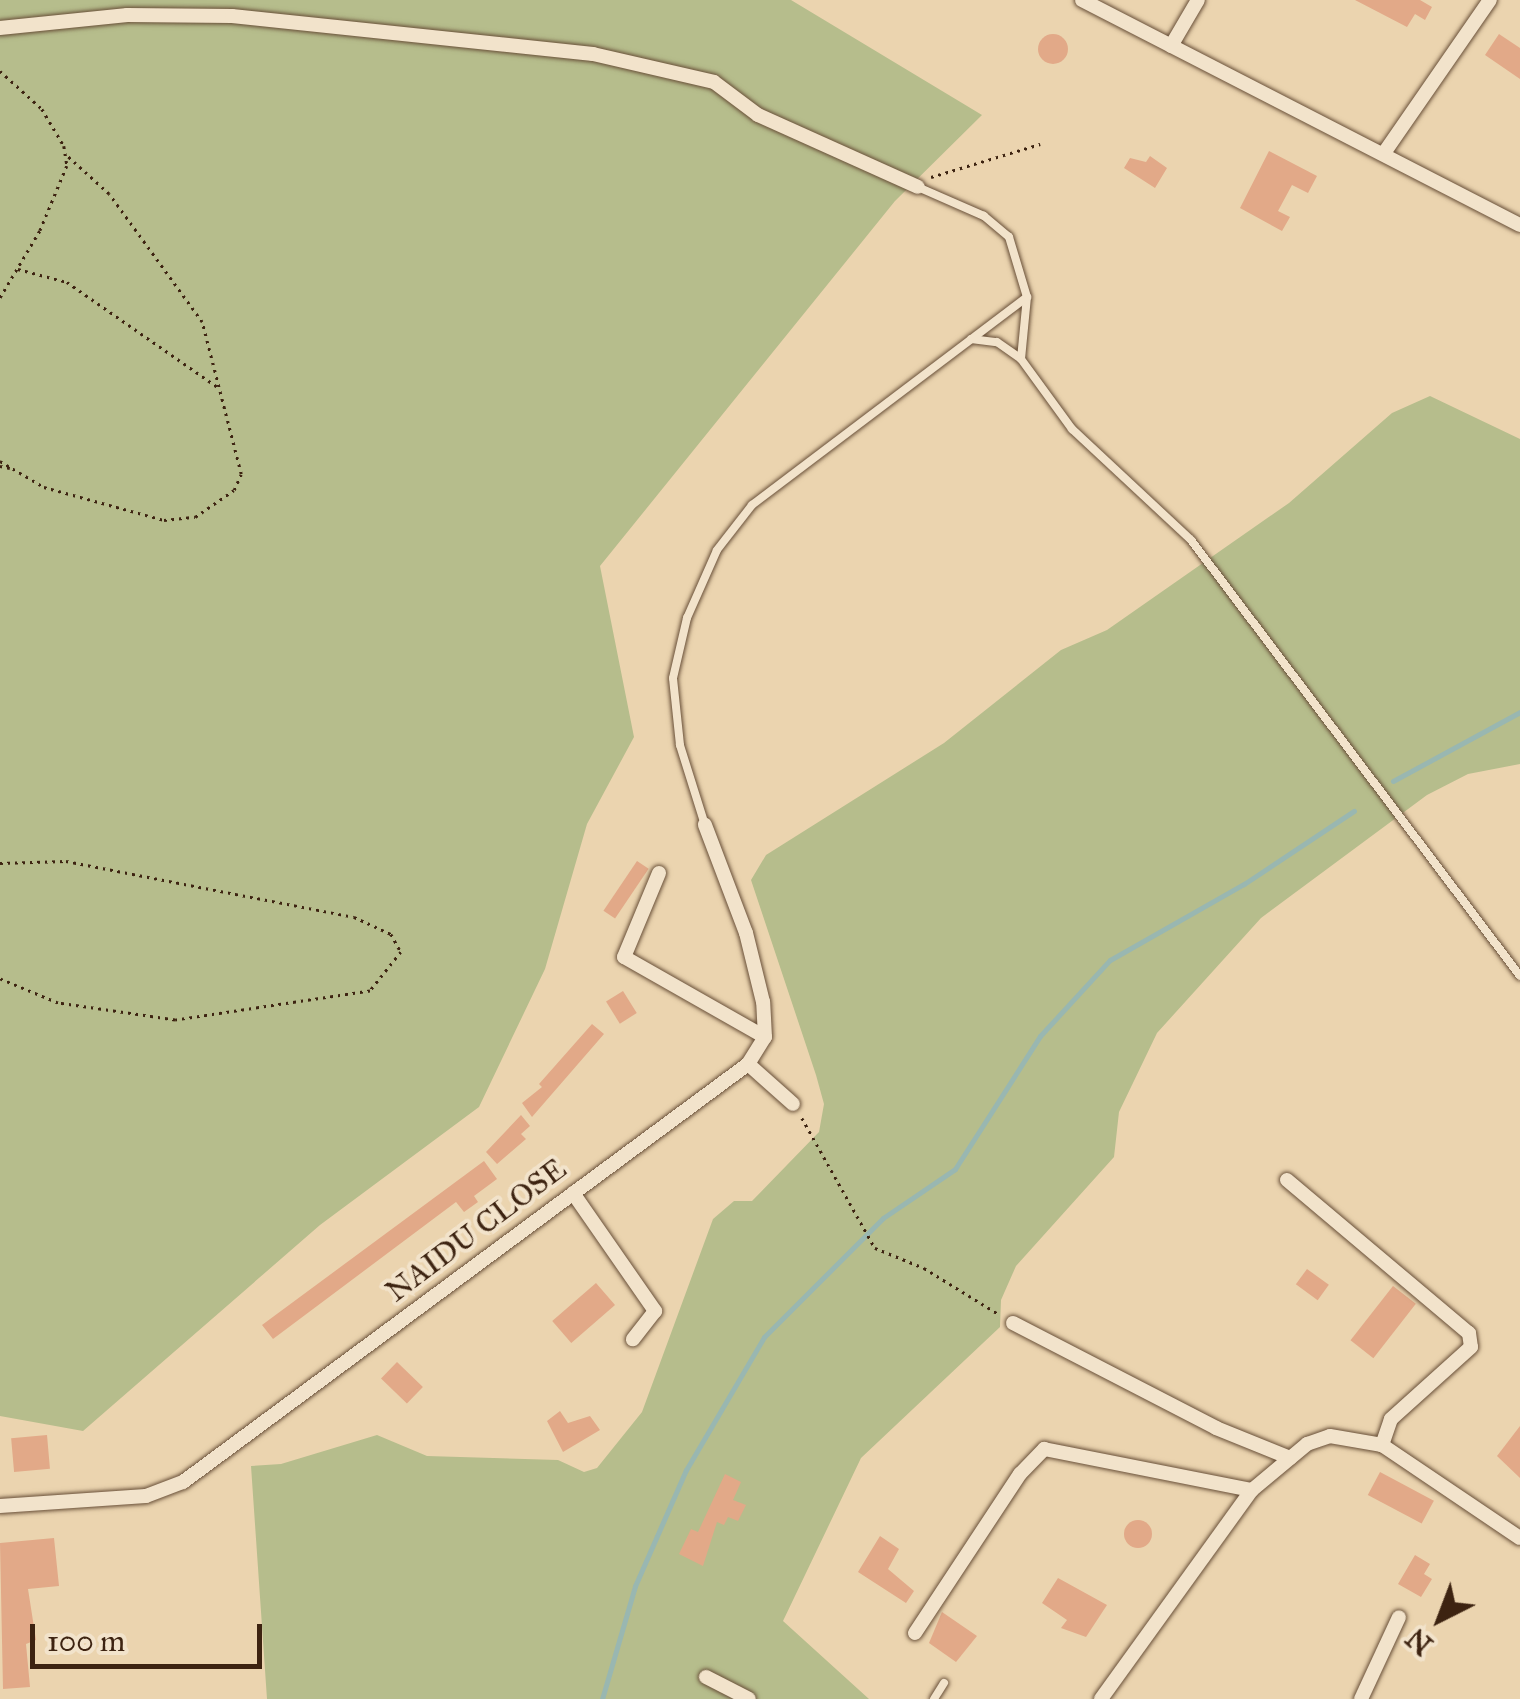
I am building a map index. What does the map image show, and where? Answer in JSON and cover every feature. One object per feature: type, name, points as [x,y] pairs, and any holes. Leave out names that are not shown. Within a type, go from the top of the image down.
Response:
[{"type":"street","points":[[1082,0],[1520,225]]},
{"type":"street","points":[[1170,46],[1198,0]]},
{"type":"street","points":[[1384,153],[1490,0]]},
{"type":"street","points":[[0,28],[127,15],[232,16],[594,54],[714,82],[758,115],[918,187]]},
{"type":"street","points":[[705,825],[756,963],[765,1037]]},
{"type":"street","points":[[659,873],[624,957],[765,1037]]},
{"type":"street","name":"NAIDU CLOSE","points":[[0,1506],[146,1496],[183,1482],[748,1064],[765,1037]]},
{"type":"street","points":[[748,1064],[793,1104]]},
{"type":"street","points":[[1288,1180],[1468,1333],[1471,1347],[1390,1419],[1382,1445]]},
{"type":"street","points":[[572,1192],[655,1312],[633,1339]]},
{"type":"street","points":[[1013,1323],[1200,1420],[1290,1458]]},
{"type":"street","points":[[1100,1699],[1252,1490],[1290,1458],[1330,1436],[1382,1445],[1520,1538]]},
{"type":"street","points":[[915,1633],[1020,1474],[1044,1449],[1252,1490]]},
{"type":"street","points":[[1360,1699],[1400,1618]]},
{"type":"street","points":[[706,1677],[749,1699]]},
{"type":"lane","points":[[918,187],[984,216],[1009,237],[1027,297],[1021,359]]},
{"type":"lane","points":[[705,825],[680,745],[673,678],[687,618],[717,550],[752,505],[1027,297]]},
{"type":"lane","points":[[971,338],[996,342],[1021,359],[1072,428],[1191,540],[1520,976]]},
{"type":"lane","points":[[934,1699],[944,1684]]},
{"type":"path","points":[[0,71],[42,109],[66,155],[108,194],[186,293],[202,322],[241,474],[234,490],[195,517],[142,519],[44,487],[0,463]]},
{"type":"path","points":[[918,187],[1040,144]]},
{"type":"path","points":[[0,298],[40,231],[66,155]]},
{"type":"path","points":[[18,269],[67,282],[220,389]]},
{"type":"path","points":[[0,862],[66,862],[354,916],[391,934],[402,952],[370,991],[175,1020],[58,1003],[0,980]]},
{"type":"path","points":[[793,1104],[833,1164],[858,1223],[876,1248],[924,1268],[1013,1323]]},
{"type":"green space","points":[[0,0],[791,0],[982,115],[895,201],[600,566],[634,737],[587,824],[545,969],[479,1107],[320,1225],[83,1431],[0,1416]]},
{"type":"green space","points":[[1430,396],[1520,439],[1520,764],[1468,774],[1427,795],[1261,918],[1157,1033],[1119,1112],[1114,1157],[1016,1266],[1001,1300],[1000,1327],[861,1458],[783,1621],[869,1699],[267,1699],[251,1466],[281,1464],[377,1435],[427,1456],[558,1460],[584,1472],[597,1468],[642,1412],[713,1219],[734,1201],[752,1201],[819,1132],[824,1104],[751,880],[766,855],[944,743],[1061,650],[1107,630],[1289,503],[1392,413]]},
{"type":"building","points":[[1355,0],[1420,0],[1432,7],[1425,20],[1415,14],[1407,27]]},
{"type":"building","points":[[1053,34],[1064,38],[1068,49],[1064,60],[1053,64],[1042,60],[1038,49],[1042,38]]},
{"type":"building","points":[[1499,34],[1520,48],[1520,79],[1485,55]]},
{"type":"building","points":[[1269,151],[1317,176],[1308,193],[1292,185],[1278,211],[1290,217],[1282,231],[1240,208]]},
{"type":"building","points":[[1150,156],[1167,168],[1155,188],[1124,168],[1130,158],[1146,162]]},
{"type":"building","points":[[637,861],[649,869],[615,919],[603,911]]},
{"type":"building","points":[[623,991],[637,1013],[620,1024],[606,1002]]},
{"type":"building","points":[[592,1024],[604,1034],[532,1117],[522,1103],[542,1087],[539,1084]]},
{"type":"building","points":[[521,1115],[530,1126],[521,1134],[526,1139],[497,1164],[486,1152]]},
{"type":"building","points":[[484,1161],[497,1179],[474,1196],[478,1202],[464,1212],[456,1202],[273,1339],[262,1325]]},
{"type":"building","points":[[1307,1269],[1329,1285],[1318,1300],[1296,1284]]},
{"type":"building","points":[[596,1283],[615,1305],[571,1343],[552,1321]]},
{"type":"building","points":[[1393,1286],[1416,1304],[1373,1358],[1351,1340]]},
{"type":"building","points":[[397,1362],[423,1387],[407,1404],[381,1379]]},
{"type":"building","points":[[560,1411],[568,1423],[590,1416],[600,1430],[563,1452],[547,1421]]},
{"type":"building","points":[[1520,1426],[1520,1478],[1497,1456]]},
{"type":"building","points":[[47,1435],[50,1469],[14,1472],[11,1438]]},
{"type":"building","points":[[1380,1472],[1434,1501],[1422,1524],[1368,1495]]},
{"type":"building","points":[[725,1474],[741,1482],[733,1500],[746,1505],[738,1521],[728,1517],[724,1525],[717,1522],[703,1566],[679,1554],[691,1529],[698,1532]]},
{"type":"building","points":[[1138,1520],[1148,1524],[1152,1534],[1148,1544],[1138,1548],[1128,1544],[1124,1534],[1128,1524]]},
{"type":"building","points":[[880,1536],[899,1549],[888,1569],[914,1591],[906,1603],[858,1572]]},
{"type":"building","points":[[54,1538],[59,1586],[28,1589],[36,1640],[26,1644],[30,1687],[3,1689],[0,1543]]},
{"type":"building","points":[[1415,1555],[1430,1564],[1424,1574],[1432,1579],[1421,1597],[1398,1584]]},
{"type":"building","points":[[1058,1578],[1107,1605],[1086,1637],[1061,1628],[1067,1620],[1042,1603]]},
{"type":"building","points":[[942,1612],[977,1636],[956,1662],[929,1643]]},
{"type":"waterway","points":[[1393,781],[1520,712]]},
{"type":"waterway","points":[[602,1699],[635,1586],[686,1470],[764,1337],[883,1218],[955,1169],[1040,1036],[1110,960],[1244,884],[1354,811]]}]
